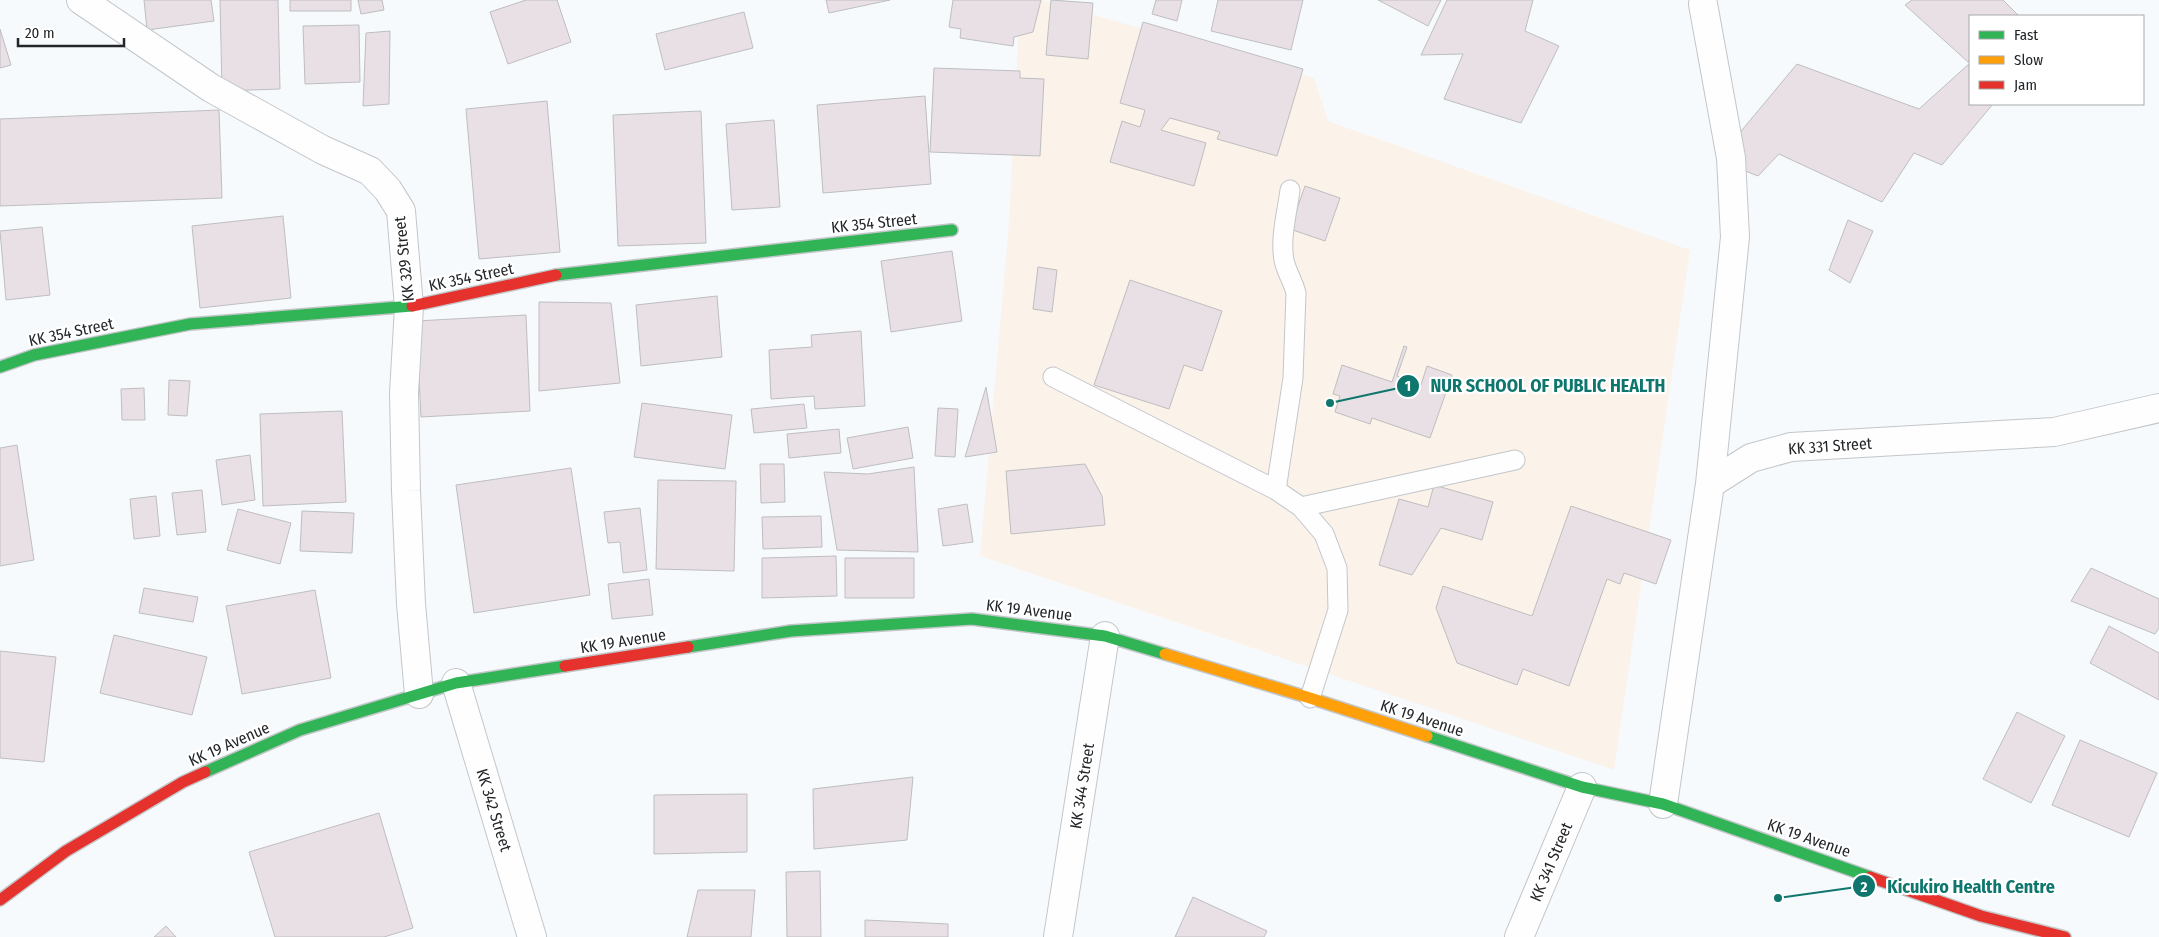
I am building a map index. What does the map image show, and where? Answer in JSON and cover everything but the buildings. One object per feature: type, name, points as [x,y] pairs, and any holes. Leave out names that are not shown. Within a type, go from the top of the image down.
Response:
[{"type":"street","name":"KK 329 Street","points":[[81,0],[211,88],[323,150],[370,171],[388,190],[401,211],[410,307],[404,393],[406,492],[411,604],[419,694]]},
{"type":"street","points":[[1663,804],[1710,484],[1735,237],[1731,158],[1702,4]]},
{"type":"street","name":"KK 354 Street","points":[[0,367],[34,355],[190,324],[410,307],[556,276],[952,230]]},
{"type":"street","name":"KK 331 Street","points":[[1710,484],[1751,458],[1791,447],[2054,432],[2159,408]]},
{"type":"street","name":"KK 19 Avenue","points":[[0,900],[66,851],[183,782],[300,730],[456,683],[791,630],[972,619],[1105,636],[1310,698],[1582,787],[1663,804],[1981,916],[2065,937]]},
{"type":"street","name":"KK 344 Street","points":[[1058,937],[1105,636]]},
{"type":"street","name":"KK 342 Street","points":[[456,683],[532,937]]},
{"type":"street","name":"KK 341 Street","points":[[1519,937],[1582,787]]},
{"type":"lane","points":[[1276,490],[1293,378],[1296,293],[1282,249],[1290,190]]},
{"type":"lane","points":[[1053,377],[1276,490],[1301,507],[1324,534],[1337,568],[1338,610],[1310,698]]},
{"type":"lane","points":[[1301,507],[1515,460]]},
{"type":"shaded area","points":[[1020,0],[1042,0],[1314,78],[1328,121],[1690,250],[1614,770],[980,556],[1009,223]]},
{"type":"traffic: fast","points":[[556,275],[952,230]]},
{"type":"traffic: fast","points":[[0,367],[34,355],[190,324],[412,306]]},
{"type":"traffic: fast","points":[[688,647],[791,631],[972,619],[1105,636],[1165,654]]},
{"type":"traffic: fast","points":[[205,772],[300,730],[456,683],[565,666]]},
{"type":"traffic: fast","points":[[1427,736],[1582,787],[1663,804],[1870,877]]},
{"type":"traffic: slow","points":[[1165,654],[1427,736]]},
{"type":"traffic: jam","points":[[412,306],[556,275]]},
{"type":"traffic: jam","points":[[565,666],[688,647]]},
{"type":"traffic: jam","points":[[0,900],[66,851],[183,782],[205,772]]},
{"type":"traffic: jam","points":[[1870,877],[1981,916],[2065,937]]},
{"type":"place","name":"NUR SCHOOL OF PUBLIC HEALTH","points":[[1330,403]]},
{"type":"place","name":"Kicukiro Health Centre","points":[[1778,898]]}]
